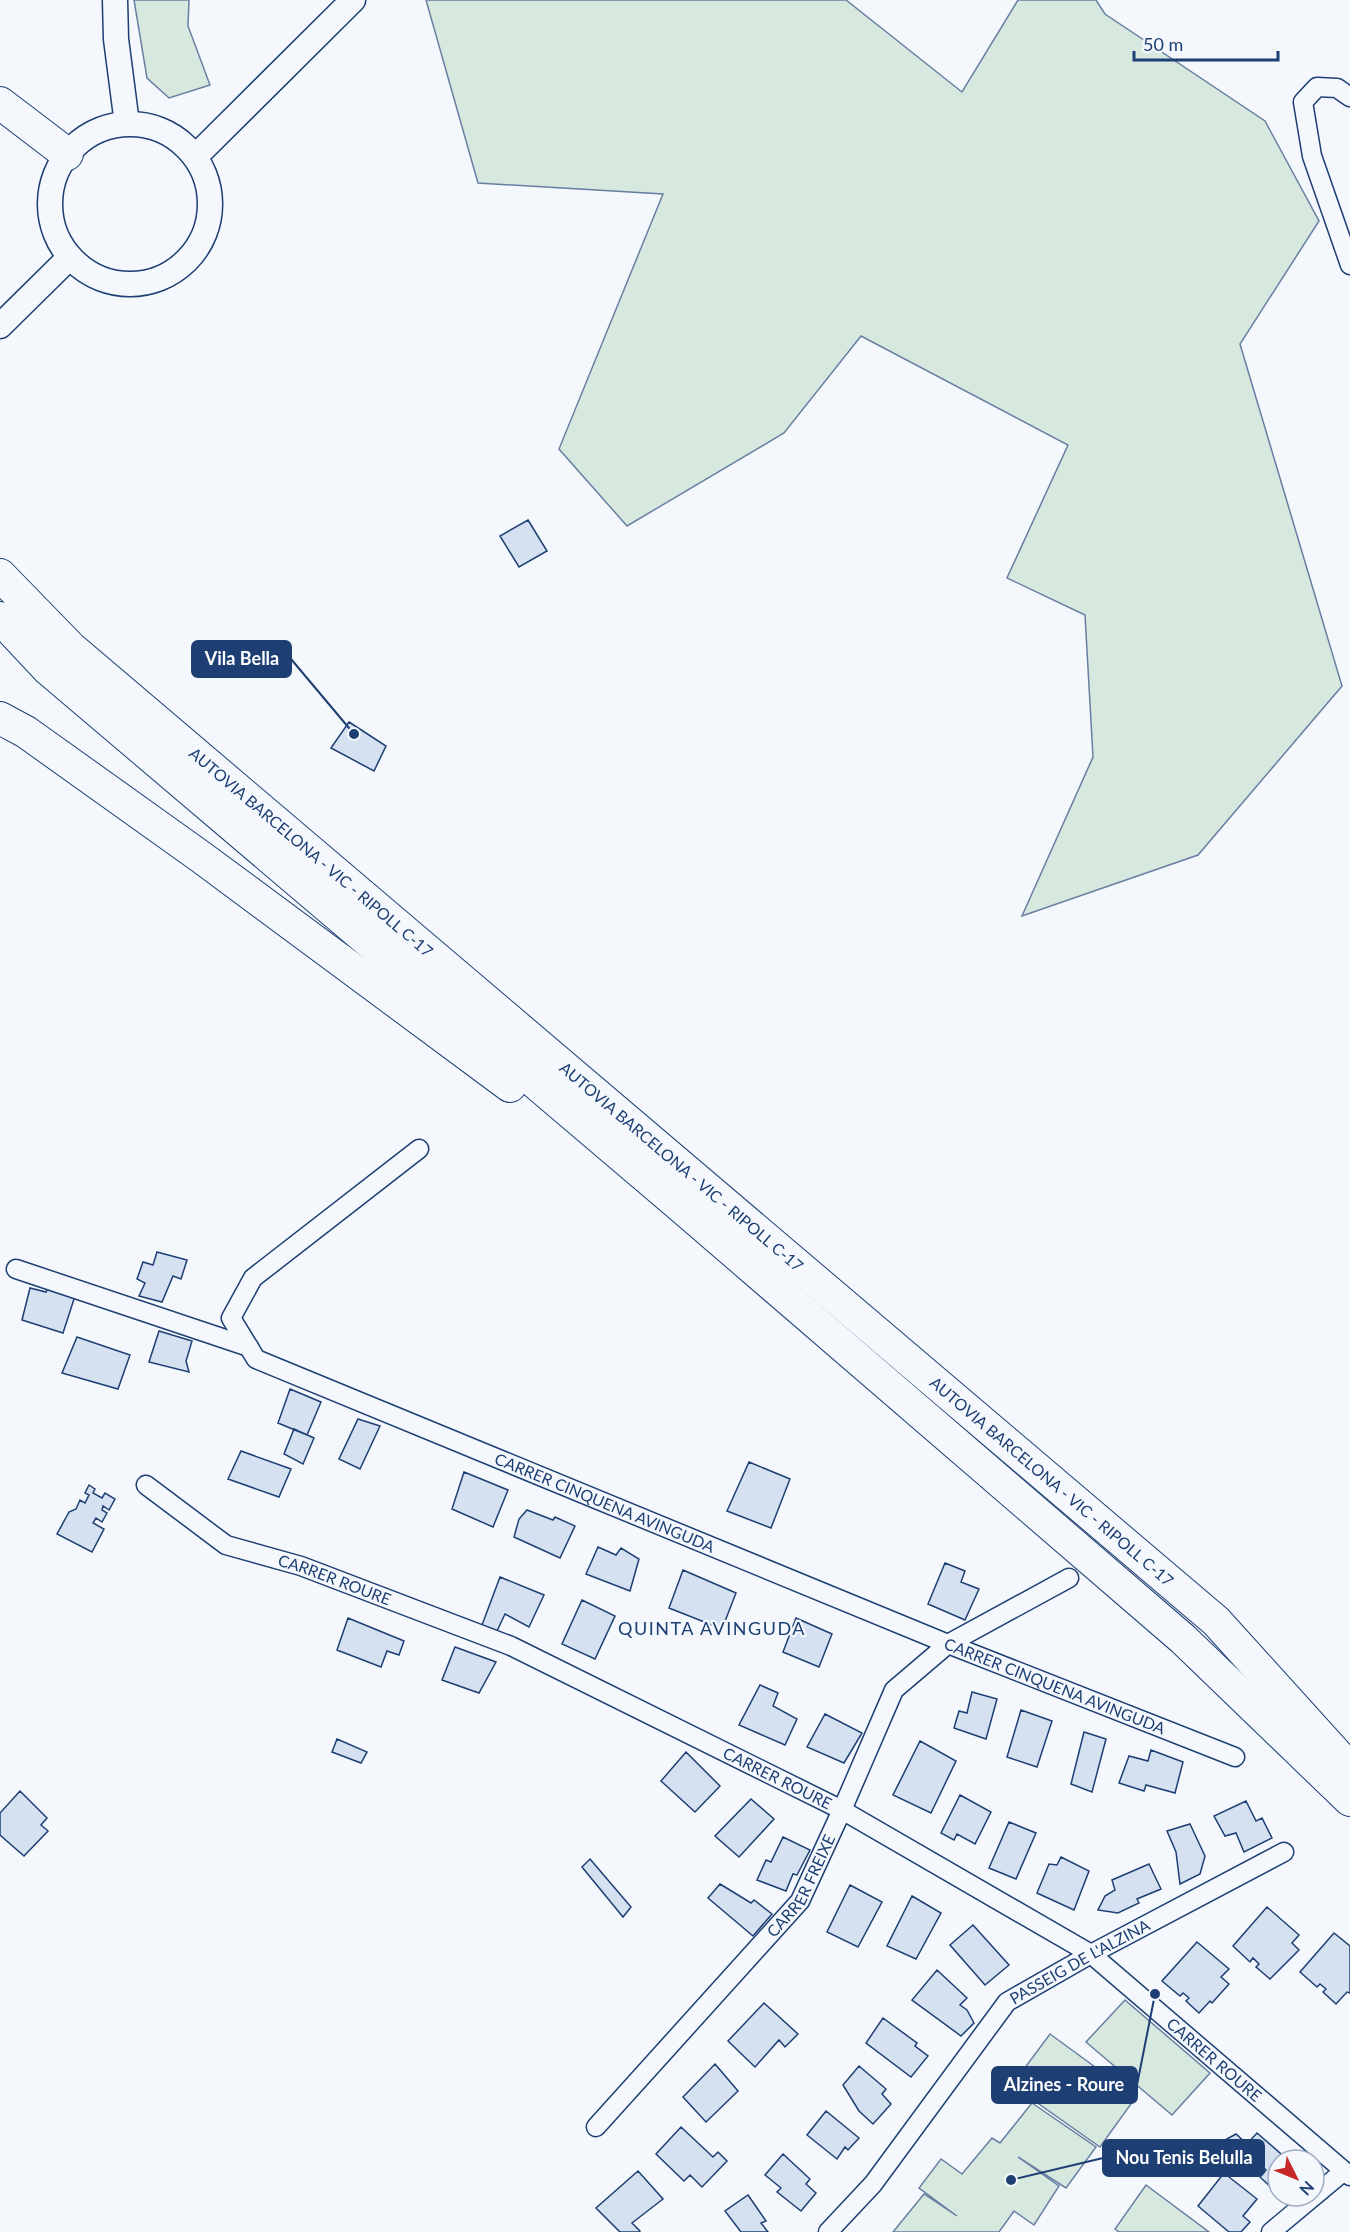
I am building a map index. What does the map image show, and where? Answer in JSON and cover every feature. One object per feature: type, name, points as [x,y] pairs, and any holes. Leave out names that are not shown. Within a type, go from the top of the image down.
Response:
[{"type":"highway","points":[[0,103],[67,154]]},
{"type":"highway","name":"AUTOVIA BARCELONA - VIC - RIPOLL C-17","points":[[0,575],[80,656],[1216,1621],[1350,1769]]},
{"type":"highway","name":"AUTOVIA BARCELONA - VIC - RIPOLL C-17","points":[[0,618],[48,669],[677,1203],[1183,1639],[1350,1800]]},
{"type":"highway","points":[[0,718],[26,732],[181,843],[452,1044],[677,1203]]},
{"type":"street","points":[[115,0],[116,39],[127,124]]},
{"type":"street","points":[[195,157],[353,0]]},
{"type":"street","points":[[1350,97],[1337,88],[1317,87],[1303,102],[1312,156],[1350,265]]},
{"type":"street","points":[[127,124],[143,125],[172,136],[185,145],[204,173],[209,191],[210,209],[207,227],[200,243],[178,269],[163,278],[147,283],[121,284],[96,278],[82,269],[69,258],[60,245],[53,230],[50,215],[52,183],[67,154],[94,132],[127,124]]},
{"type":"street","points":[[0,326],[69,258]]},
{"type":"street","name":"CARRER CINQUENA AVINGUDA","points":[[419,1149],[253,1278],[231,1318],[256,1359],[948,1644],[1235,1757]]},
{"type":"street","points":[[16,1269],[249,1347]]},
{"type":"street","name":"CARRER ROURE","points":[[146,1485],[226,1545],[301,1566],[511,1646],[842,1810],[1091,1954],[1347,2173]]},
{"type":"street","name":"CARRER FREIXE","points":[[596,2127],[800,1901],[894,1690],[948,1644],[1069,1578]]},
{"type":"street","name":"PASSEIG DE L'ALZINA","points":[[828,2232],[873,2184],[1007,2002],[1091,1954],[1284,1852]]},
{"type":"street","points":[[1272,2232],[1347,2173]]},
{"type":"shaded area","points":[[134,0],[189,0],[188,26],[210,85],[169,98],[147,78]]},
{"type":"shaded area","points":[[426,0],[846,0],[962,92],[1018,0],[1096,0],[1105,14],[1265,121],[1319,221],[1240,344],[1342,686],[1198,855],[1022,916],[1093,757],[1085,615],[1007,578],[1068,445],[861,336],[784,433],[627,526],[559,449],[663,194],[478,183]]},
{"type":"shaded area","points":[[1125,2000],[1210,2073],[1172,2115],[1086,2042]]},
{"type":"shaded area","points":[[1050,2034],[1136,2097],[1100,2147],[1012,2085]]},
{"type":"shaded area","points":[[1032,2103],[1096,2147],[1066,2188],[1018,2157],[1059,2186],[1034,2225],[1014,2211],[999,2232],[893,2232],[924,2194],[957,2216],[919,2188],[941,2159],[962,2174],[992,2138],[1000,2143]]},
{"type":"shaded area","points":[[1146,2185],[1209,2232],[1119,2232],[1115,2229]]},
{"type":"building","points":[[528,520],[547,551],[519,567],[500,536]]},
{"type":"building","points":[[349,722],[386,746],[374,771],[331,748]]},
{"type":"building","points":[[157,1252],[187,1260],[181,1279],[173,1276],[162,1302],[139,1296],[145,1283],[137,1279],[143,1262],[153,1265]]},
{"type":"building","points":[[48,1287],[75,1296],[63,1333],[22,1320],[30,1288],[46,1292]]},
{"type":"building","points":[[159,1331],[192,1341],[186,1361],[189,1372],[149,1362]]},
{"type":"building","points":[[77,1337],[130,1355],[118,1389],[62,1373]]},
{"type":"building","points":[[290,1389],[321,1402],[307,1435],[278,1423]]},
{"type":"building","points":[[358,1419],[380,1426],[360,1469],[339,1459]]},
{"type":"building","points":[[294,1429],[314,1438],[303,1464],[284,1454]]},
{"type":"building","points":[[241,1451],[291,1469],[279,1497],[228,1479]]},
{"type":"building","points":[[749,1462],[790,1479],[771,1528],[727,1511]]},
{"type":"building","points":[[464,1472],[508,1490],[493,1527],[452,1509]]},
{"type":"building","points":[[89,1485],[95,1489],[93,1493],[102,1498],[105,1493],[115,1499],[109,1510],[103,1506],[102,1510],[107,1513],[102,1522],[96,1518],[93,1523],[104,1529],[92,1552],[57,1534],[69,1512],[76,1509],[80,1500],[85,1503],[89,1495],[85,1493]]},
{"type":"building","points":[[527,1510],[553,1520],[555,1517],[575,1526],[560,1558],[514,1537],[519,1519]]},
{"type":"building","points":[[598,1547],[616,1555],[621,1548],[639,1559],[630,1591],[586,1574]]},
{"type":"building","points":[[945,1563],[965,1571],[961,1582],[979,1589],[965,1620],[928,1604]]},
{"type":"building","points":[[683,1570],[736,1593],[722,1629],[669,1608]]},
{"type":"building","points":[[500,1577],[544,1595],[529,1627],[505,1614],[497,1631],[482,1625]]},
{"type":"building","points":[[582,1600],[615,1616],[595,1659],[562,1644]]},
{"type":"building","points":[[348,1618],[404,1641],[399,1655],[387,1651],[381,1667],[337,1650]]},
{"type":"building","points":[[796,1618],[832,1634],[819,1667],[783,1652]]},
{"type":"building","points":[[455,1647],[496,1662],[479,1693],[442,1680]]},
{"type":"building","points":[[760,1685],[778,1693],[773,1706],[797,1719],[785,1745],[739,1725]]},
{"type":"building","points":[[972,1692],[997,1699],[986,1739],[954,1728],[959,1711],[967,1713]]},
{"type":"building","points":[[1021,1710],[1052,1721],[1037,1767],[1007,1757]]},
{"type":"building","points":[[825,1714],[862,1733],[844,1763],[807,1747]]},
{"type":"building","points":[[1084,1732],[1106,1739],[1092,1792],[1071,1784]]},
{"type":"building","points":[[337,1739],[367,1752],[361,1763],[332,1752]]},
{"type":"building","points":[[920,1741],[956,1761],[931,1813],[893,1795]]},
{"type":"building","points":[[1151,1750],[1183,1762],[1175,1793],[1146,1785],[1144,1791],[1119,1783],[1129,1756],[1148,1761]]},
{"type":"building","points":[[686,1752],[720,1786],[695,1812],[661,1781]]},
{"type":"building","points":[[20,1791],[47,1818],[41,1825],[48,1831],[24,1856],[0,1835],[0,1813]]},
{"type":"building","points":[[960,1795],[991,1812],[975,1844],[957,1834],[954,1840],[941,1833]]},
{"type":"building","points":[[751,1799],[774,1819],[739,1857],[715,1836]]},
{"type":"building","points":[[1246,1801],[1256,1821],[1262,1818],[1272,1838],[1244,1852],[1236,1833],[1225,1836],[1214,1816]]},
{"type":"building","points":[[1009,1822],[1036,1833],[1016,1879],[989,1868]]},
{"type":"building","points":[[1190,1824],[1205,1856],[1200,1874],[1180,1884],[1176,1852],[1167,1831]]},
{"type":"building","points":[[783,1837],[810,1850],[797,1875],[793,1874],[786,1891],[757,1880],[766,1860],[771,1862]]},
{"type":"building","points":[[1061,1857],[1089,1871],[1074,1910],[1037,1893],[1049,1864],[1057,1865]]},
{"type":"building","points":[[590,1859],[631,1907],[623,1917],[582,1867]]},
{"type":"building","points":[[1149,1864],[1161,1889],[1137,1899],[1139,1903],[1118,1913],[1098,1910],[1105,1896],[1115,1890],[1112,1880]]},
{"type":"building","points":[[720,1884],[751,1903],[754,1900],[772,1914],[753,1936],[708,1898]]},
{"type":"building","points":[[850,1885],[882,1902],[858,1947],[827,1932]]},
{"type":"building","points":[[912,1896],[941,1913],[916,1959],[887,1946]]},
{"type":"building","points":[[1267,1907],[1299,1935],[1292,1943],[1299,1950],[1270,1979],[1256,1967],[1259,1964],[1253,1958],[1250,1962],[1233,1946]]},
{"type":"building","points":[[973,1925],[1009,1965],[985,1985],[950,1945]]},
{"type":"building","points":[[1334,1933],[1350,1946],[1350,1993],[1347,1992],[1336,2004],[1323,1992],[1326,1989],[1320,1984],[1317,1987],[1300,1972]]},
{"type":"building","points":[[1197,1942],[1229,1969],[1221,1977],[1229,1984],[1212,2003],[1210,2001],[1199,2013],[1186,2001],[1189,1998],[1183,1993],[1180,1996],[1162,1981]]},
{"type":"building","points":[[937,1970],[967,1998],[960,2005],[967,2010],[974,2023],[961,2036],[912,2000]]},
{"type":"building","points":[[764,2003],[798,2034],[785,2047],[779,2040],[755,2067],[728,2041]]},
{"type":"building","points":[[883,2018],[917,2043],[915,2046],[928,2056],[911,2077],[866,2043]]},
{"type":"building","points":[[715,2064],[738,2091],[706,2122],[683,2097]]},
{"type":"building","points":[[859,2066],[886,2089],[882,2094],[891,2104],[873,2124],[859,2111],[843,2085]]},
{"type":"building","points":[[826,2111],[859,2138],[848,2150],[845,2147],[837,2159],[807,2135]]},
{"type":"building","points":[[681,2127],[713,2157],[718,2152],[727,2161],[702,2187],[690,2175],[684,2181],[656,2154]]},
{"type":"building","points":[[1257,2133],[1274,2148],[1266,2148],[1266,2170],[1262,2166],[1255,2173],[1234,2154],[1229,2153],[1225,2147],[1225,2140],[1236,2134],[1247,2144]]},
{"type":"building","points":[[783,2154],[810,2179],[806,2184],[816,2193],[801,2211],[777,2192],[781,2188],[765,2175]]},
{"type":"building","points":[[1266,2170],[1266,2183],[1260,2177]]},
{"type":"building","points":[[638,2171],[663,2199],[632,2223],[639,2232],[620,2232],[596,2208]]},
{"type":"building","points":[[1224,2173],[1257,2199],[1243,2216],[1250,2222],[1241,2232],[1229,2232],[1198,2206]]},
{"type":"building","points":[[748,2195],[766,2221],[761,2223],[768,2232],[741,2232],[725,2211]]},
{"type":"place","name":"Vila Bella","points":[[354,734]]},
{"type":"place","name":"Alzines - Roure","points":[[1155,1994]]},
{"type":"place","name":"Nou Tenis Belulla","points":[[1011,2180]]},
{"type":"district","name":"QUINTA AVINGUDA","points":[[712,1629]]}]
